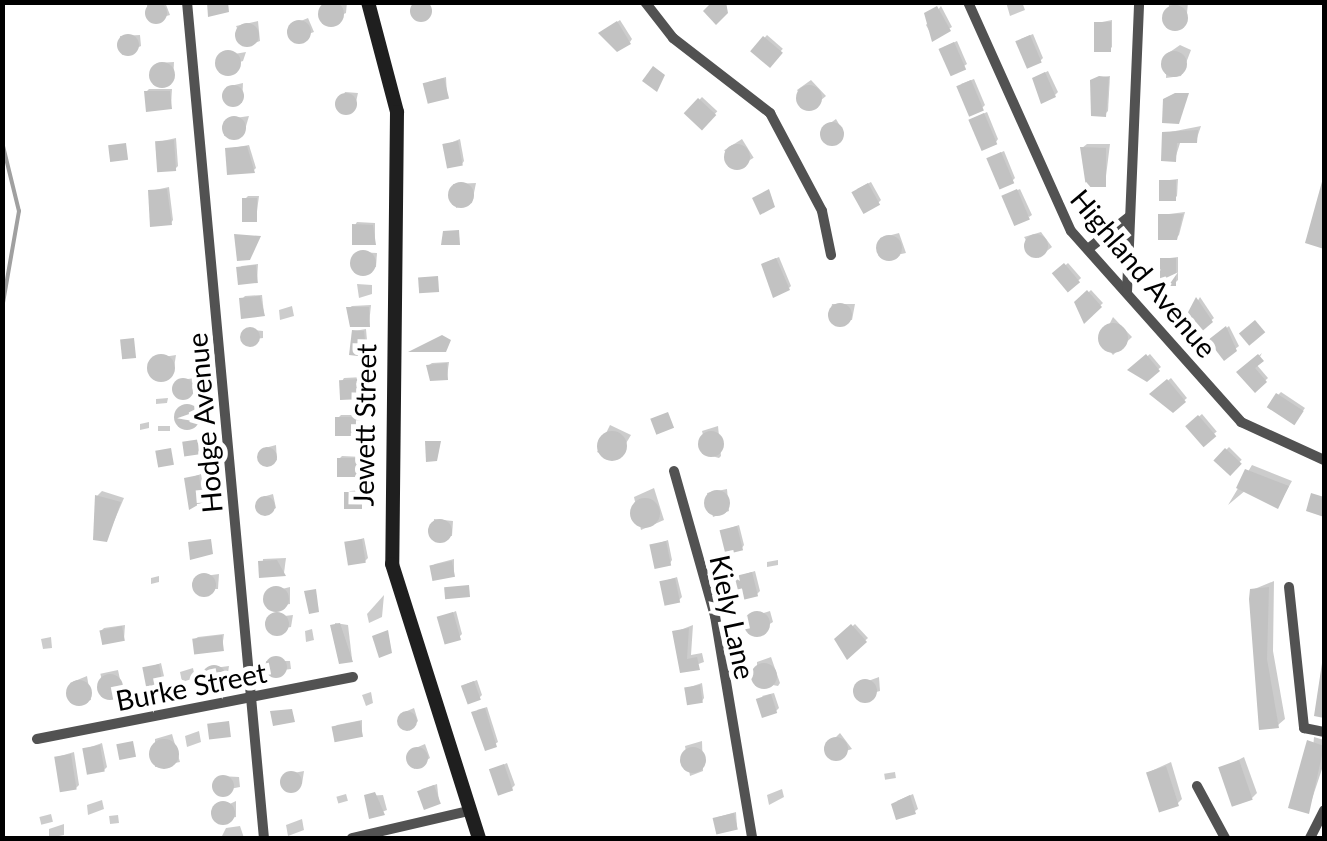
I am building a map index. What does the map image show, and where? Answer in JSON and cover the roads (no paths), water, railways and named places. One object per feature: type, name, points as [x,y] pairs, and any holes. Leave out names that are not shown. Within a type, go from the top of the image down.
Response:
[{"type":"street","name":"Hodge Avenue","points":[[188,2],[264,838]]},
{"type":"street","name":"Jewett Street","points":[[368,2],[396,112],[387,526],[401,603],[479,838]]},
{"type":"street","points":[[645,2],[673,38],[770,113],[822,211],[831,255]]},
{"type":"street","name":"Highland Avenue","points":[[968,2],[1050,197],[1088,250],[1242,422],[1324,460]]},
{"type":"street","points":[[1127,292],[1139,2]]},
{"type":"street","points":[[1088,250],[1129,217]]},
{"type":"street","name":"Kiely Lane","points":[[674,470],[715,616],[738,774],[752,838]]},
{"type":"street","points":[[1289,587],[1304,728],[1324,732]]},
{"type":"street","name":"Burke Street","points":[[37,739],[353,677]]},
{"type":"street","points":[[1197,786],[1225,838]]},
{"type":"street","points":[[1310,838],[1324,810]]},
{"type":"street","points":[[352,838],[468,811]]},
{"type":"waterway","points":[[2,142],[19,211],[2,308]]}]
